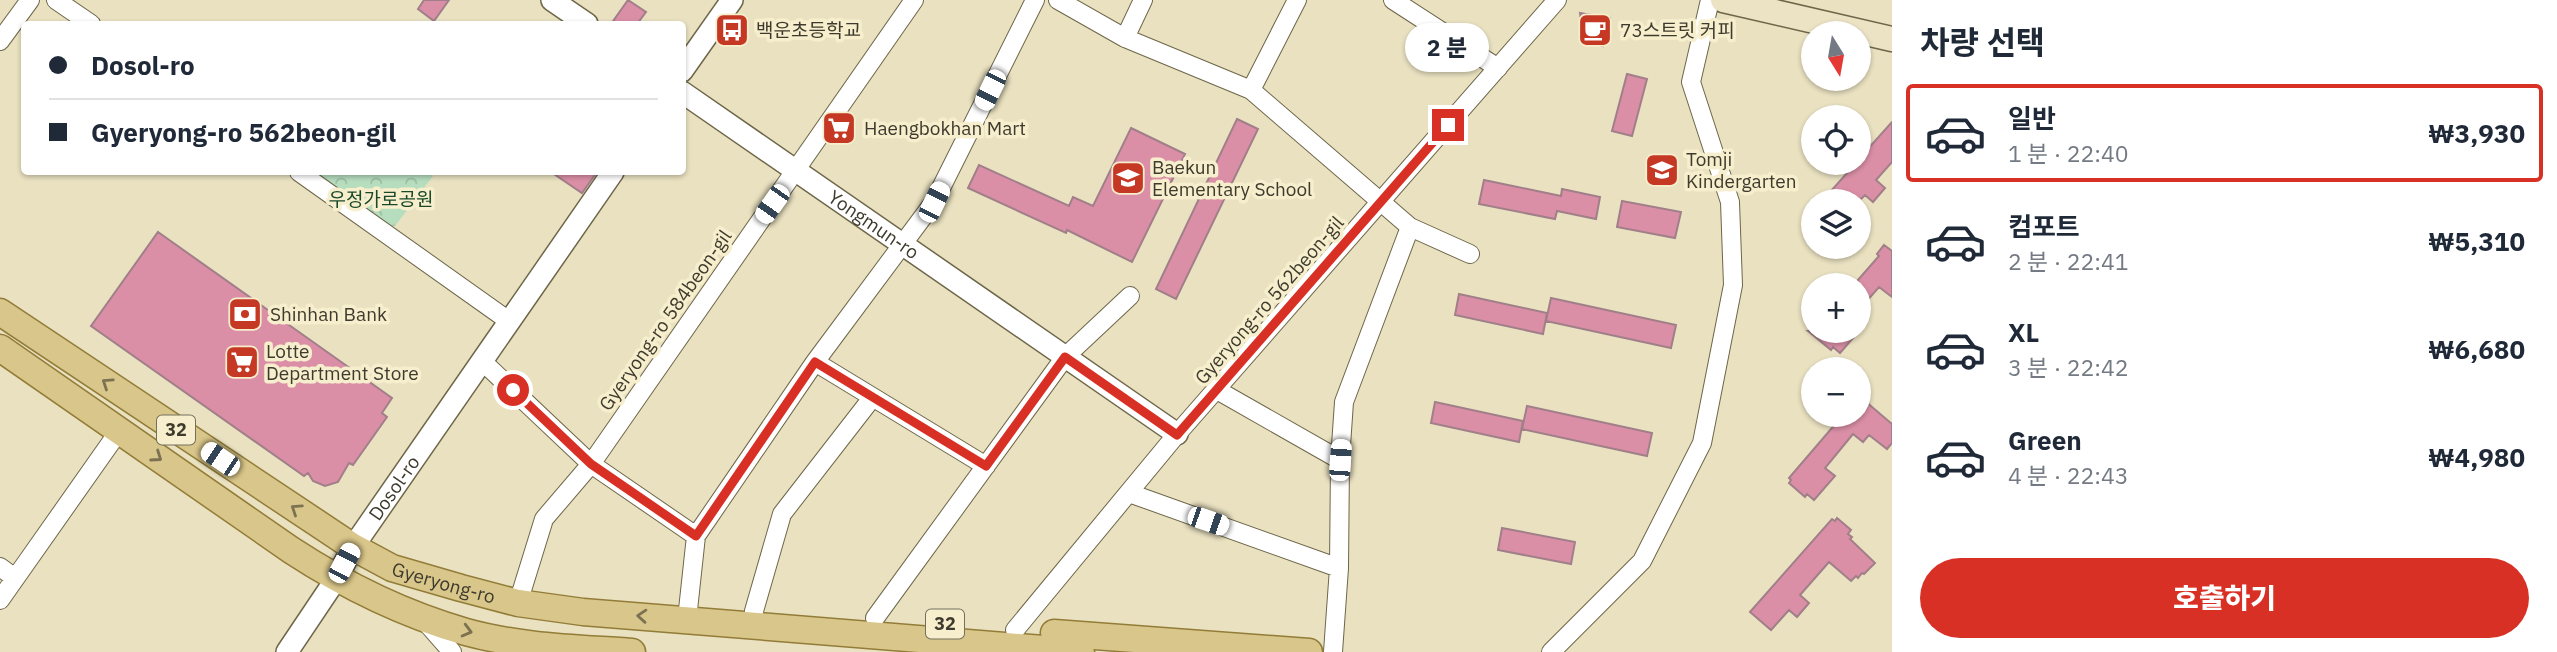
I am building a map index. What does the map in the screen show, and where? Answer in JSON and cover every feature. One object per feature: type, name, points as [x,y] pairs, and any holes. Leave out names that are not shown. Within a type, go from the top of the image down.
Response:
[{"type":"main road","points":[[1723,0],[1892,38]]},
{"type":"main road","name":"Gyeryong-ro","points":[[0,312],[352,547],[393,568],[518,603],[583,612],[1082,652]]},
{"type":"main road","name":"Gyeryong-ro","points":[[0,348],[336,579],[367,596],[467,632],[529,649],[632,652]]},
{"type":"main road","name":"Gyeryong-ro","points":[[698,620],[730,610],[754,611],[875,618],[1204,648],[1299,651]]},
{"type":"main road","points":[[1123,639],[1135,640],[1150,652]]},
{"type":"street","points":[[0,41],[30,0]]},
{"type":"street","points":[[56,0],[87,21]]},
{"type":"street","points":[[552,0],[583,21]]},
{"type":"street","points":[[686,65],[732,0]]},
{"type":"street","name":"Gyeryong-ro 584beon-gil","points":[[518,603],[544,519],[591,464],[914,0]]},
{"type":"street","points":[[698,620],[696,536],[815,362],[934,202],[1035,0]]},
{"type":"street","points":[[1058,0],[1125,38],[1251,90],[1410,227],[1470,254]]},
{"type":"street","points":[[1125,38],[1143,0]]},
{"type":"street","points":[[1251,90],[1297,0]]},
{"type":"street","points":[[1393,0],[1498,68]]},
{"type":"street","name":"Gyeryong-ro 562beon-gil","points":[[1016,630],[1177,435],[1557,0]]},
{"type":"street","points":[[1551,652],[1642,561],[1702,443],[1733,285],[1730,202],[1691,82],[1710,0]]},
{"type":"street","name":"Yongmun-ro","points":[[686,95],[1177,435]]},
{"type":"street","points":[[303,175],[509,320]]},
{"type":"street","name":"Dosol-ro","points":[[286,652],[336,579],[352,547],[611,175]]},
{"type":"street","points":[[1333,652],[1339,568],[1340,460],[1344,402],[1410,227]]},
{"type":"street","points":[[875,618],[1065,357],[1130,296]]},
{"type":"street","points":[[482,361],[591,464],[696,536]]},
{"type":"street","points":[[815,362],[986,466]]},
{"type":"street","points":[[1217,390],[1340,460]]},
{"type":"street","points":[[754,611],[782,514],[872,398]]},
{"type":"street","points":[[0,600],[119,431]]},
{"type":"street","points":[[1129,493],[1339,568]]},
{"type":"street","points":[[0,567],[15,578]]},
{"type":"street","points":[[419,615],[452,652]]},
{"type":"green space","name":"우정가로공원","points":[[308,175],[433,176],[395,226],[376,228]]},
{"type":"building","points":[[424,0],[449,0],[434,21],[418,9]]},
{"type":"building","points":[[628,0],[646,12],[639,21],[613,21]]},
{"type":"building","name":"73스트릿 커피","points":[[1580,13],[1610,18],[1603,46],[1584,42]]},
{"type":"building","points":[[1627,74],[1647,79],[1632,136],[1612,131]]},
{"type":"building","points":[[1237,119],[1258,129],[1176,299],[1156,289]]},
{"type":"building","points":[[1892,122],[1892,162],[1876,180],[1885,188],[1873,202],[1871,189],[1833,189],[1845,175],[1871,175],[1871,145]]},
{"type":"building","points":[[1131,128],[1185,154],[1132,262],[1067,230],[1066,233],[968,188],[979,165],[1069,206],[1073,197],[1093,206]]},
{"type":"building","points":[[555,175],[595,175],[582,193]]},
{"type":"building","points":[[1484,180],[1561,196],[1562,189],[1600,197],[1596,219],[1557,211],[1555,219],[1479,204]]},
{"type":"building","points":[[1622,201],[1681,212],[1675,238],[1617,227]]},
{"type":"building","name":"Lotte Department Store","points":[[158,232],[392,398],[382,413],[387,417],[353,465],[349,463],[338,482],[325,486],[313,481],[308,473],[304,476],[91,326]]},
{"type":"building","points":[[1884,245],[1892,251],[1892,297],[1879,287],[1871,296],[1871,273],[1864,273],[1879,256],[1877,254]]},
{"type":"building","points":[[1459,294],[1547,313],[1543,334],[1455,315]]},
{"type":"building","points":[[1551,298],[1676,325],[1671,348],[1546,321]]},
{"type":"building","points":[[1823,343],[1849,343],[1840,353],[1833,347],[1831,350]]},
{"type":"building","points":[[1435,402],[1523,421],[1519,442],[1431,423]]},
{"type":"building","points":[[1527,406],[1652,433],[1647,456],[1522,429]]},
{"type":"building","points":[[1871,406],[1892,424],[1892,443],[1887,449],[1869,435],[1863,442],[1853,434],[1825,468],[1835,476],[1814,500],[1807,494],[1805,497],[1789,483],[1789,478],[1833,427],[1871,427]]},
{"type":"building","points":[[1837,518],[1851,530],[1848,534],[1852,537],[1850,539],[1875,563],[1864,574],[1851,581],[1829,562],[1800,595],[1809,603],[1797,617],[1789,610],[1771,630],[1750,612],[1832,519],[1835,521]]},
{"type":"building","points":[[1502,528],[1575,542],[1571,564],[1498,550]]},
{"type":"place","name":"백운초등학교","points":[[732,30]]},
{"type":"place","name":"73스트릿 커피","points":[[1595,30]]},
{"type":"place","name":"Haengbokhan Mart","points":[[839,128]]},
{"type":"place","name":"Tomji Kindergarten","points":[[1662,170]]},
{"type":"place","name":"Baekun Elementary School","points":[[1128,178]]},
{"type":"place","name":"Shinhan Bank","points":[[245,314]]},
{"type":"place","name":"Lotte Department Store","points":[[242,362]]},
{"type":"route","points":[[513,390],[591,464],[696,536],[815,362],[986,466],[1065,357],[1177,435],[1448,125]]}]
